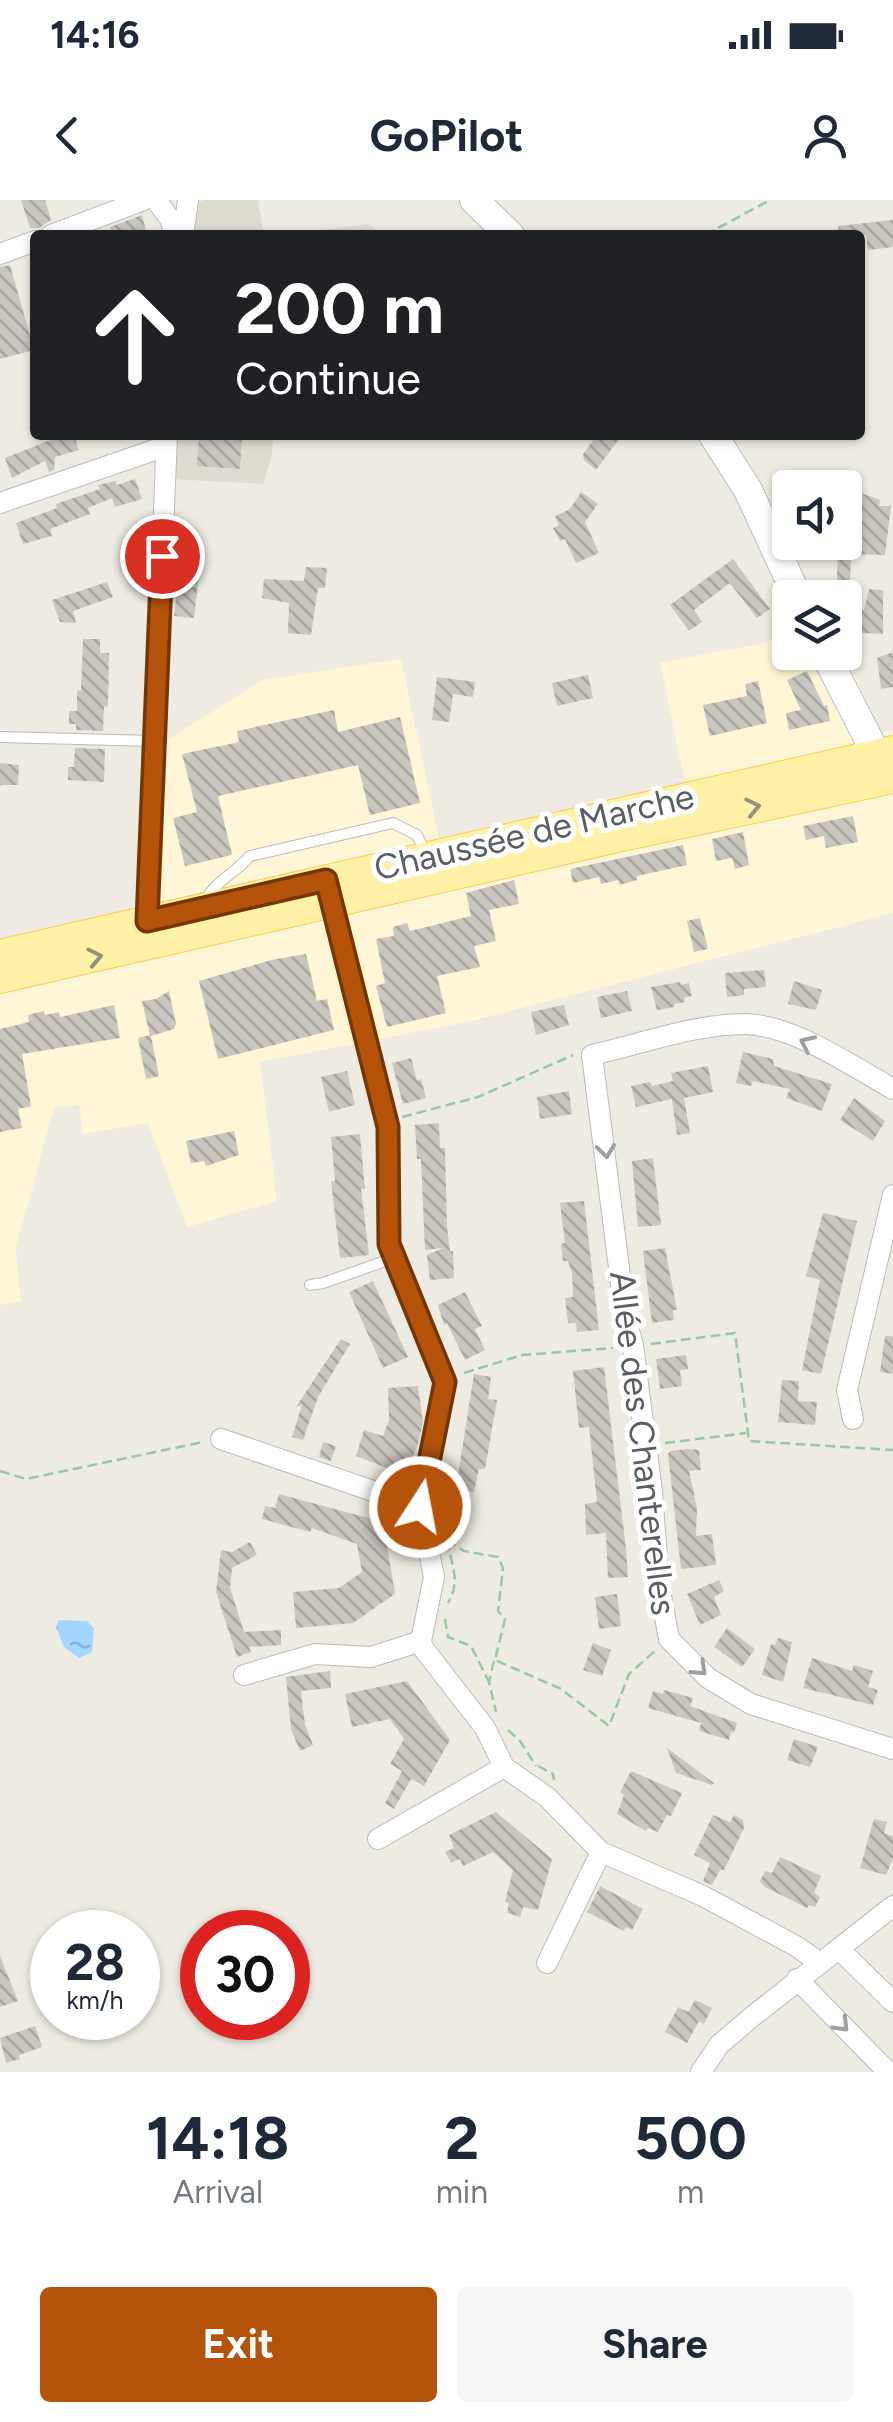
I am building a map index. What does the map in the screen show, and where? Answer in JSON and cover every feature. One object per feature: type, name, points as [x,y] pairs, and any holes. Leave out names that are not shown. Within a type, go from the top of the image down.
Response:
[{"type":"main road","name":"Chaussée de Marche","points":[[0,978],[147,933],[202,908],[329,892],[428,856],[889,769]]},
{"type":"main road","name":"Chaussée de Marche","points":[[0,955],[147,933],[329,892],[622,836],[889,769]]},
{"type":"street","points":[[64,230],[144,200]]},
{"type":"street","points":[[156,200],[176,230]]},
{"type":"street","points":[[180,230],[188,200]]},
{"type":"street","points":[[474,200],[505,230]]},
{"type":"street","points":[[0,254],[30,243]]},
{"type":"street","points":[[0,504],[167,440],[147,933]]},
{"type":"street","points":[[716,440],[748,490],[790,580]]},
{"type":"street","points":[[834,670],[889,769]]},
{"type":"street","points":[[329,892],[386,1121],[389,1244],[445,1382],[422,1514],[434,1577],[420,1641],[485,1728],[504,1767],[576,1825],[600,1852],[703,1896],[796,1946],[820,1964]]},
{"type":"street","points":[[592,1055],[719,1026],[748,1024],[786,1033],[893,1089]]},
{"type":"street","name":"Allée des Chanterelles","points":[[592,1055],[669,1639],[708,1678],[751,1704],[893,1749]]},
{"type":"street","points":[[853,1419],[847,1390],[893,1195]]},
{"type":"street","points":[[221,1439],[422,1514]]},
{"type":"street","points":[[244,1676],[315,1654],[371,1656],[420,1641]]},
{"type":"street","points":[[378,1839],[504,1767]]},
{"type":"street","points":[[547,1963],[600,1852]]},
{"type":"street","points":[[701,2072],[719,2045],[893,1906]]},
{"type":"street","points":[[839,1948],[893,2002]]},
{"type":"street","points":[[797,1979],[888,2072]]},
{"type":"lane","points":[[0,737],[154,741]]},
{"type":"lane","points":[[202,908],[211,889],[250,856],[393,822],[418,835],[428,856]]},
{"type":"lane","points":[[310,1284],[395,1258]]},
{"type":"path","points":[[715,230],[770,200]]},
{"type":"path","points":[[386,1121],[478,1097],[572,1055],[592,1055]]},
{"type":"path","points":[[445,1382],[522,1355],[735,1333],[749,1441],[893,1450]]},
{"type":"path","points":[[646,1445],[748,1433]]},
{"type":"path","points":[[0,1471],[26,1479],[221,1439]]},
{"type":"path","points":[[422,1514],[464,1551],[498,1557],[503,1568],[498,1611],[504,1619],[490,1682]]},
{"type":"path","points":[[448,1540],[456,1570],[456,1587],[444,1607],[448,1637],[471,1646],[490,1682],[498,1720],[537,1765],[527,1782]]},
{"type":"path","points":[[494,1660],[561,1689],[609,1726],[629,1674],[669,1639]]},
{"type":"shaded area","points":[[203,200],[258,200],[263,230],[194,230],[197,204]]},
{"type":"shaded area","points":[[369,224],[377,230],[323,230]]},
{"type":"shaded area","points":[[175,440],[273,440],[263,484],[171,479]]},
{"type":"shaded area","points":[[772,639],[772,670],[852,670],[881,732],[893,731],[893,913],[471,1021],[260,1062],[277,1201],[187,1227],[148,1123],[83,1134],[79,1105],[54,1108],[16,1248],[21,1301],[0,1305],[0,949],[153,914],[159,746],[262,680],[401,659],[442,852],[688,796],[660,663]]},
{"type":"water","points":[[59,1620],[87,1621],[94,1629],[92,1652],[79,1658],[64,1647],[56,1627]]},
{"type":"building","points":[[21,200],[45,200],[51,220],[39,228],[30,228]]},
{"type":"building","points":[[142,215],[146,230],[111,230],[110,227]]},
{"type":"building","points":[[893,220],[893,247],[868,250],[865,230],[838,230],[838,226]]},
{"type":"building","points":[[10,265],[30,336],[30,351],[0,359],[0,267]]},
{"type":"building","points":[[50,440],[76,440],[79,450],[55,457],[54,470],[49,472],[45,461],[12,478],[5,458]]},
{"type":"building","points":[[199,440],[242,440],[240,469],[197,466]]},
{"type":"building","points":[[593,440],[618,440],[596,470],[584,460],[583,454]]},
{"type":"building","points":[[135,479],[142,499],[115,507],[112,498],[88,508],[90,514],[50,529],[52,536],[23,544],[16,523],[100,489],[98,485],[115,481],[117,485]]},
{"type":"building","points":[[581,492],[598,504],[585,522],[599,553],[576,563],[565,539],[560,541],[553,528],[559,525],[555,516],[570,509]]},
{"type":"building","points":[[862,493],[880,500],[879,506],[891,506],[885,555],[862,554]]},
{"type":"building","points":[[733,559],[770,609],[757,618],[730,583],[694,610],[702,622],[689,631],[670,605]]},
{"type":"building","points":[[838,560],[851,560],[850,580],[837,580]]},
{"type":"building","points":[[306,567],[327,568],[325,588],[318,588],[311,635],[288,633],[289,603],[262,598],[264,579],[304,581]]},
{"type":"building","points":[[179,573],[199,575],[194,618],[174,616]]},
{"type":"building","points":[[107,582],[113,597],[73,611],[76,623],[60,622],[52,600]]},
{"type":"building","points":[[869,589],[883,590],[883,634],[862,633]]},
{"type":"building","points":[[83,639],[100,639],[100,653],[109,653],[108,706],[104,707],[103,731],[76,730],[76,724],[69,724],[69,711],[77,711],[77,690],[81,691]]},
{"type":"building","points":[[893,652],[893,687],[881,689],[877,658]]},
{"type":"building","points":[[807,671],[824,706],[827,705],[830,721],[789,730],[786,713],[801,710],[787,680]]},
{"type":"building","points":[[588,675],[593,698],[557,706],[552,683]]},
{"type":"building","points":[[437,677],[475,682],[473,697],[453,694],[449,722],[432,720]]},
{"type":"building","points":[[758,681],[767,723],[710,736],[703,705],[747,696],[745,684]]},
{"type":"building","points":[[334,710],[338,732],[400,717],[420,803],[370,815],[358,765],[218,796],[232,855],[185,866],[173,818],[197,812],[182,754],[239,742],[237,731]]},
{"type":"building","points":[[75,748],[105,749],[104,782],[68,780],[68,767],[74,767]]},
{"type":"building","points":[[0,763],[19,765],[18,785],[0,785]]},
{"type":"building","points":[[853,816],[858,842],[826,848],[824,836],[806,840],[803,826]]},
{"type":"building","points":[[743,832],[749,865],[735,869],[732,858],[716,861],[712,839]]},
{"type":"building","points":[[683,845],[687,865],[637,876],[637,880],[619,885],[618,880],[601,884],[599,877],[573,883],[570,869]]},
{"type":"building","points":[[514,880],[519,904],[489,910],[496,941],[474,946],[480,967],[437,976],[446,1013],[387,1027],[376,986],[385,983],[376,939],[394,936],[393,927],[407,923],[410,931],[471,916],[466,893]]},
{"type":"building","points":[[700,918],[708,949],[694,952],[687,921]]},
{"type":"building","points":[[306,954],[317,1001],[327,999],[334,1030],[218,1059],[199,981]]},
{"type":"building","points":[[764,970],[766,987],[744,989],[744,995],[727,997],[725,973]]},
{"type":"building","points":[[794,981],[822,990],[816,1010],[788,1004]]},
{"type":"building","points":[[689,983],[692,996],[674,1007],[657,1010],[651,987]]},
{"type":"building","points":[[169,991],[176,1024],[174,1029],[151,1036],[159,1076],[146,1079],[138,1038],[150,1035],[142,1001]]},
{"type":"building","points":[[627,991],[632,1011],[601,1018],[597,997]]},
{"type":"building","points":[[114,1005],[120,1038],[22,1054],[31,1106],[18,1109],[22,1128],[0,1132],[0,1029],[29,1022],[28,1015],[44,1011],[45,1015],[59,1012],[60,1017]]},
{"type":"building","points":[[564,1005],[569,1025],[536,1035],[531,1012]]},
{"type":"building","points":[[743,1052],[773,1059],[774,1066],[832,1084],[822,1111],[786,1098],[790,1089],[753,1081],[751,1086],[736,1083]]},
{"type":"building","points":[[411,1058],[426,1098],[403,1104],[392,1063]]},
{"type":"building","points":[[708,1066],[713,1092],[684,1098],[690,1133],[677,1135],[672,1099],[636,1107],[631,1086],[673,1081],[671,1073]]},
{"type":"building","points":[[347,1071],[355,1105],[329,1112],[321,1077]]},
{"type":"building","points":[[569,1091],[572,1114],[540,1119],[537,1097]]},
{"type":"building","points":[[854,1098],[885,1121],[873,1141],[840,1120]]},
{"type":"building","points":[[439,1123],[440,1148],[445,1148],[447,1227],[454,1278],[430,1280],[427,1255],[443,1248],[425,1250],[421,1159],[417,1159],[415,1125]]},
{"type":"building","points":[[234,1131],[239,1155],[206,1166],[204,1161],[191,1163],[186,1141]]},
{"type":"building","points":[[360,1134],[365,1189],[361,1189],[369,1255],[340,1258],[331,1181],[335,1181],[331,1137]]},
{"type":"building","points":[[653,1158],[661,1225],[638,1227],[632,1161]]},
{"type":"building","points":[[584,1201],[599,1330],[577,1332],[576,1323],[568,1323],[565,1298],[573,1297],[572,1273],[568,1261],[563,1261],[560,1203]]},
{"type":"building","points":[[823,1213],[857,1221],[821,1374],[802,1370],[820,1280],[806,1276]]},
{"type":"building","points":[[665,1248],[677,1310],[673,1310],[674,1320],[652,1323],[643,1251]]},
{"type":"building","points":[[373,1281],[408,1357],[383,1368],[349,1292]]},
{"type":"building","points":[[465,1292],[482,1326],[475,1329],[485,1350],[465,1360],[447,1323],[444,1325],[438,1305]]},
{"type":"building","points":[[885,1336],[893,1336],[893,1374],[880,1372]]},
{"type":"building","points":[[341,1339],[350,1344],[318,1397],[303,1440],[292,1437],[302,1405],[296,1407]]},
{"type":"building","points":[[686,1355],[688,1369],[680,1370],[682,1386],[660,1389],[656,1359]]},
{"type":"building","points":[[604,1367],[628,1577],[608,1578],[606,1533],[586,1535],[585,1504],[597,1502],[589,1427],[579,1428],[573,1371]]},
{"type":"building","points":[[474,1374],[491,1377],[488,1399],[497,1400],[485,1469],[479,1469],[474,1492],[458,1490],[458,1475]]},
{"type":"building","points":[[782,1380],[799,1381],[798,1401],[817,1402],[815,1425],[778,1422]]},
{"type":"building","points":[[418,1386],[423,1422],[405,1475],[356,1456],[364,1430],[383,1436],[389,1420],[388,1388]]},
{"type":"building","points":[[323,1442],[336,1446],[331,1461],[319,1457]]},
{"type":"building","points":[[699,1450],[701,1470],[689,1471],[697,1508],[696,1536],[712,1534],[716,1565],[681,1569],[668,1454]]},
{"type":"building","points":[[279,1494],[383,1522],[395,1593],[353,1623],[296,1628],[293,1592],[339,1588],[362,1572],[357,1544],[312,1528],[310,1532],[262,1519],[265,1506],[275,1508]]},
{"type":"building","points":[[250,1542],[257,1555],[232,1568],[230,1588],[244,1632],[281,1630],[281,1645],[249,1647],[251,1652],[237,1657],[216,1592],[221,1550],[232,1552]]},
{"type":"building","points":[[719,1580],[724,1591],[714,1597],[721,1615],[700,1625],[687,1594]]},
{"type":"building","points":[[617,1594],[621,1626],[599,1629],[595,1597]]},
{"type":"building","points":[[727,1628],[755,1649],[742,1667],[714,1647]]},
{"type":"building","points":[[778,1638],[792,1642],[783,1682],[762,1675],[771,1644],[775,1645]]},
{"type":"building","points":[[593,1643],[611,1650],[602,1676],[583,1670]]},
{"type":"building","points":[[812,1658],[852,1671],[854,1665],[873,1671],[868,1687],[878,1690],[873,1705],[803,1688]]},
{"type":"building","points":[[330,1671],[331,1688],[301,1691],[305,1725],[313,1745],[300,1751],[291,1729],[286,1677]]},
{"type":"building","points":[[407,1681],[450,1740],[424,1786],[411,1779],[394,1809],[385,1803],[402,1771],[390,1764],[404,1739],[390,1719],[352,1727],[345,1694]]},
{"type":"building","points":[[664,1690],[693,1698],[690,1706],[737,1723],[734,1733],[731,1732],[729,1740],[699,1731],[701,1723],[648,1708],[653,1691],[663,1694]]},
{"type":"building","points":[[794,1739],[818,1747],[810,1767],[787,1760]]},
{"type":"building","points":[[667,1748],[714,1783],[676,1773]]},
{"type":"building","points":[[631,1771],[682,1793],[658,1832],[648,1828],[646,1831],[617,1814],[624,1795],[620,1792]]},
{"type":"building","points":[[496,1812],[552,1859],[538,1910],[523,1907],[520,1917],[507,1913],[509,1903],[505,1902],[513,1870],[493,1852],[463,1866],[460,1859],[451,1863],[445,1852],[454,1848],[449,1835]]},
{"type":"building","points":[[713,1815],[730,1822],[734,1815],[743,1820],[744,1828],[724,1870],[720,1870],[712,1885],[703,1881],[710,1863],[694,1855]]},
{"type":"building","points":[[874,1819],[887,1822],[884,1833],[893,1836],[893,1858],[886,1875],[860,1868]]},
{"type":"building","points":[[780,1857],[821,1876],[814,1893],[820,1897],[815,1907],[807,1908],[760,1881],[765,1871],[772,1873]]},
{"type":"building","points":[[600,1886],[643,1909],[632,1930],[626,1927],[624,1931],[587,1912]]},
{"type":"building","points":[[0,1956],[18,2001],[0,2007]]},
{"type":"building","points":[[695,2000],[712,2008],[704,2024],[699,2021],[687,2043],[665,2032],[678,2007],[688,2012]]},
{"type":"building","points":[[30,2028],[30,2040],[40,2040],[42,2047],[6,2063],[0,2038]]},
{"type":"route","points":[[162,556],[147,921],[326,880],[388,1127],[389,1244],[445,1382],[420,1507]]}]
